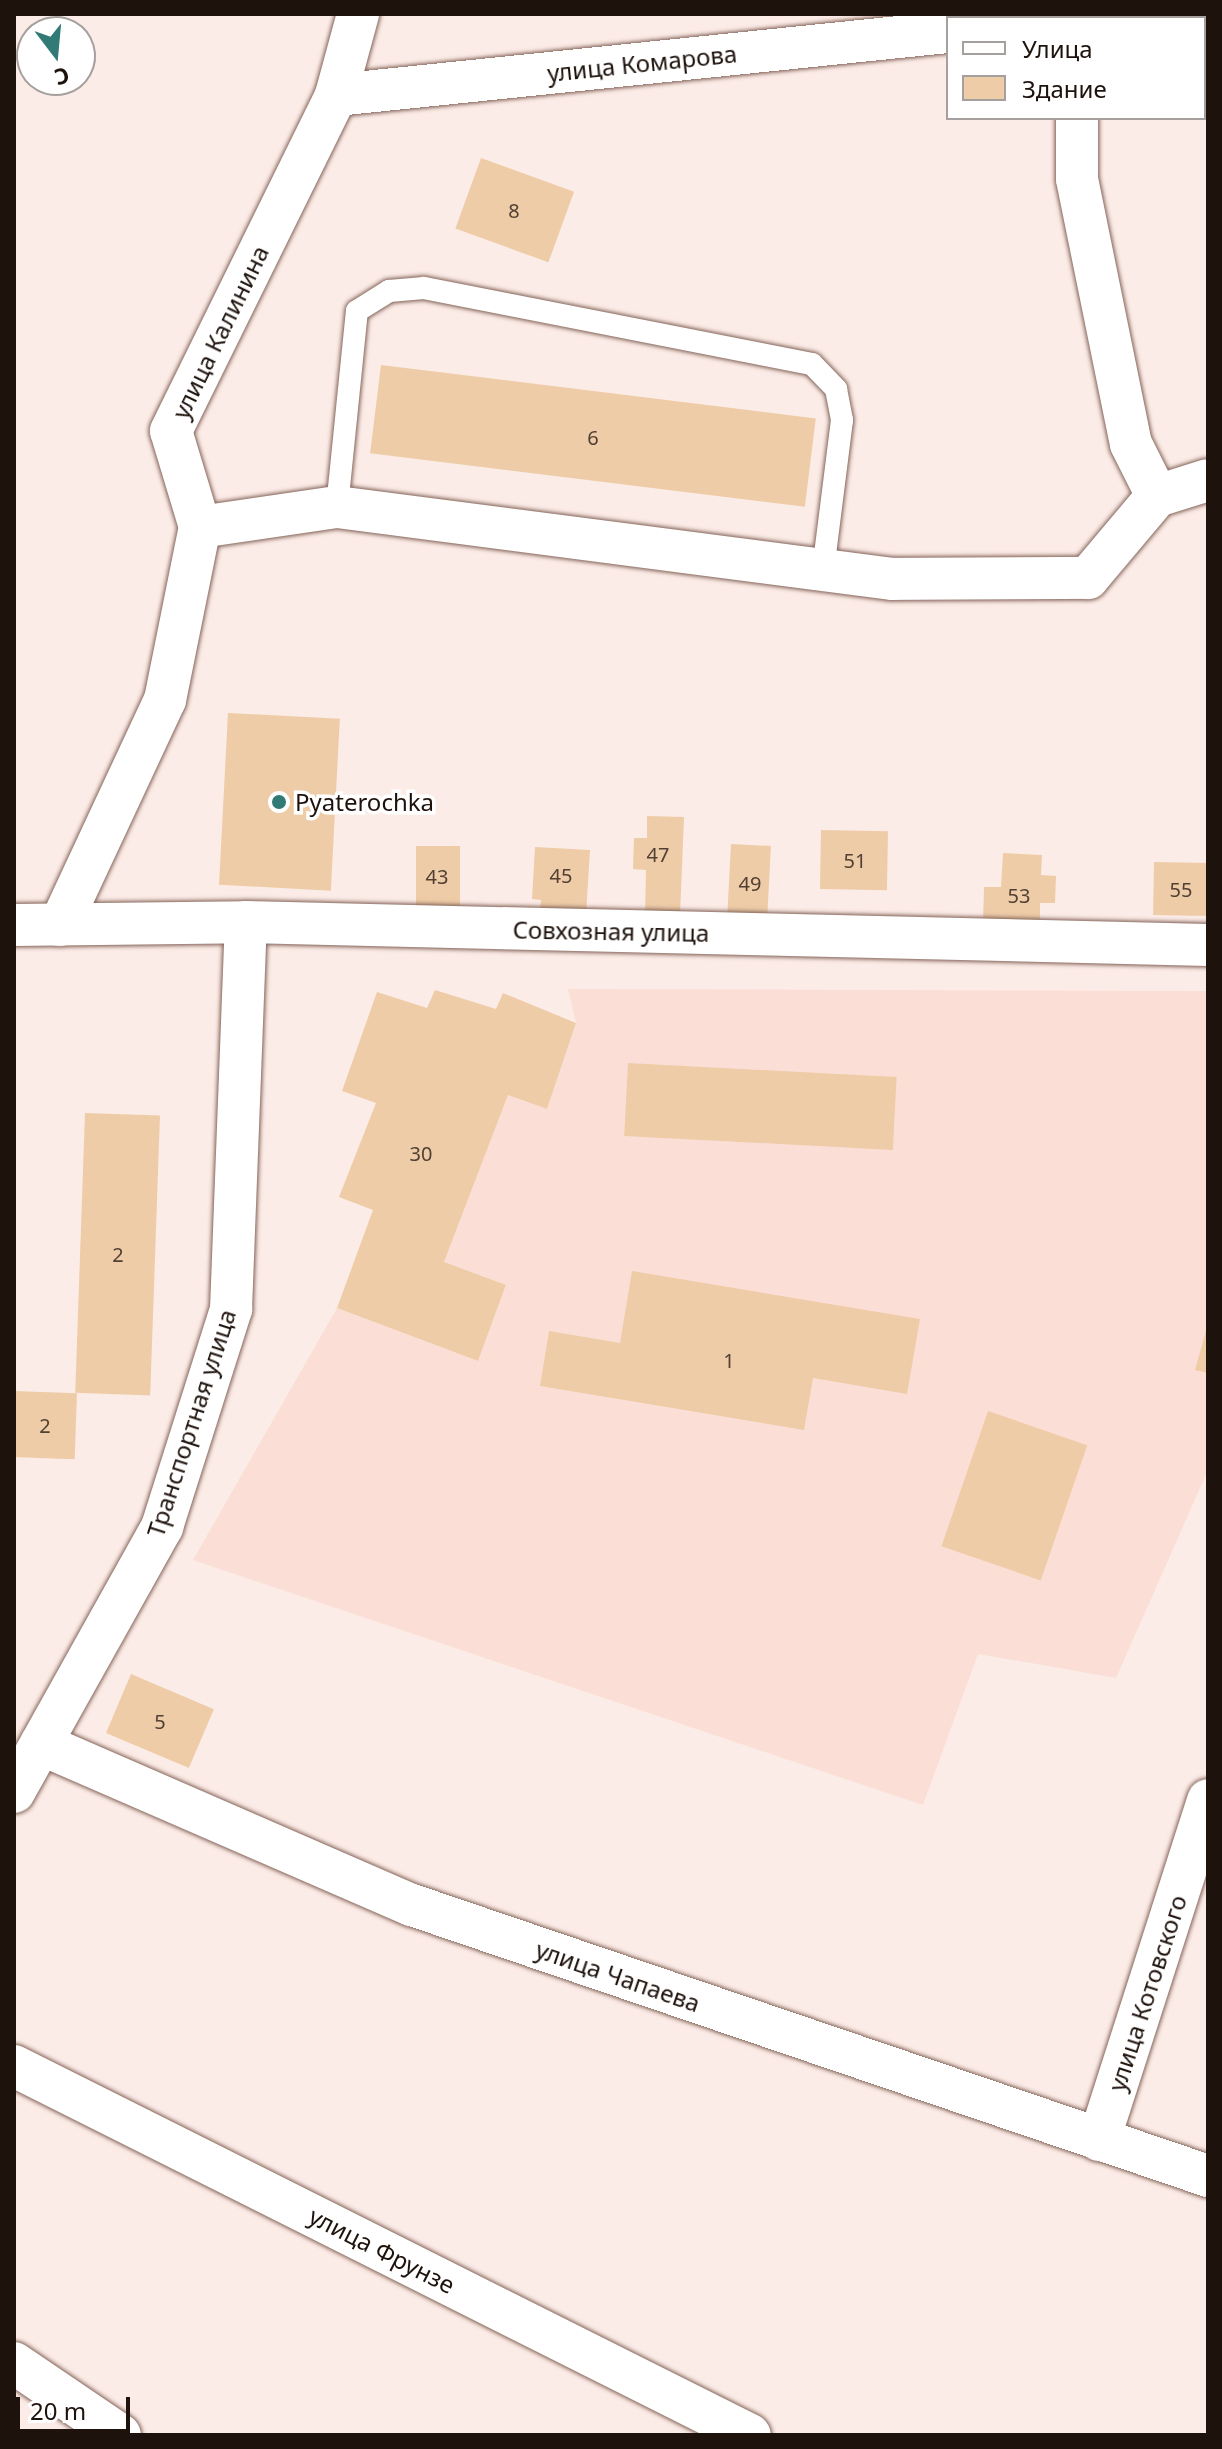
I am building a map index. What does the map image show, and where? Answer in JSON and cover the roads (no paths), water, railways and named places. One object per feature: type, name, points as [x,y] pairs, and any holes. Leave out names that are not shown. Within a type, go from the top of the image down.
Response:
[{"type":"street","name":"улица Калинина","points":[[60,925],[165,700],[200,527],[171,431],[336,95],[358,14]]},
{"type":"street","name":"улица Комарова","points":[[336,95],[946,32]]},
{"type":"street","points":[[1077,120],[1077,179],[1131,444],[1157,496]]},
{"type":"street","points":[[200,527],[337,507],[893,579],[1088,578],[1157,496],[1208,480]]},
{"type":"street","name":"Совхозная улица","points":[[14,925],[246,922],[1208,945]]},
{"type":"street","name":"Транспортная улица","points":[[14,1792],[162,1527],[231,1309],[246,922]]},
{"type":"street","name":"улица Чапаева","points":[[41,1744],[412,1905],[1208,2176]]},
{"type":"street","name":"улица Котовского","points":[[1099,2140],[1208,1800]]},
{"type":"street","name":"улица Фрунзе","points":[[14,2066],[750,2435]]},
{"type":"street","points":[[14,2363],[120,2435]]},
{"type":"lane","points":[[337,507],[357,311],[389,291],[424,288],[812,364],[836,389],[842,420],[823,570]]},
{"type":"place","name":"Pyaterochka","points":[[279,802]]}]
